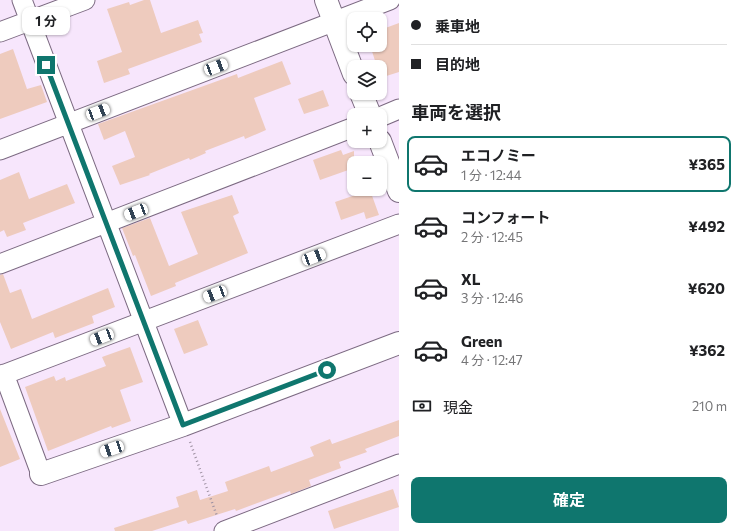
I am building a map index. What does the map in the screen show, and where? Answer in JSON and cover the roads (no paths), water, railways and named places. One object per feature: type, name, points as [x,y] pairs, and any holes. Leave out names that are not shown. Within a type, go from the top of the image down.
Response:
[{"type":"street","points":[[22,0],[183,425]]},
{"type":"street","points":[[0,32],[85,0]]},
{"type":"street","points":[[326,0],[349,60]]},
{"type":"street","points":[[0,150],[390,0]]},
{"type":"street","points":[[387,114],[399,109]]},
{"type":"street","points":[[0,264],[347,130]]},
{"type":"street","points":[[383,148],[399,191]]},
{"type":"street","points":[[399,224],[2,375],[41,474],[183,425],[399,343]]},
{"type":"street","points":[[221,524],[399,464]]}]
